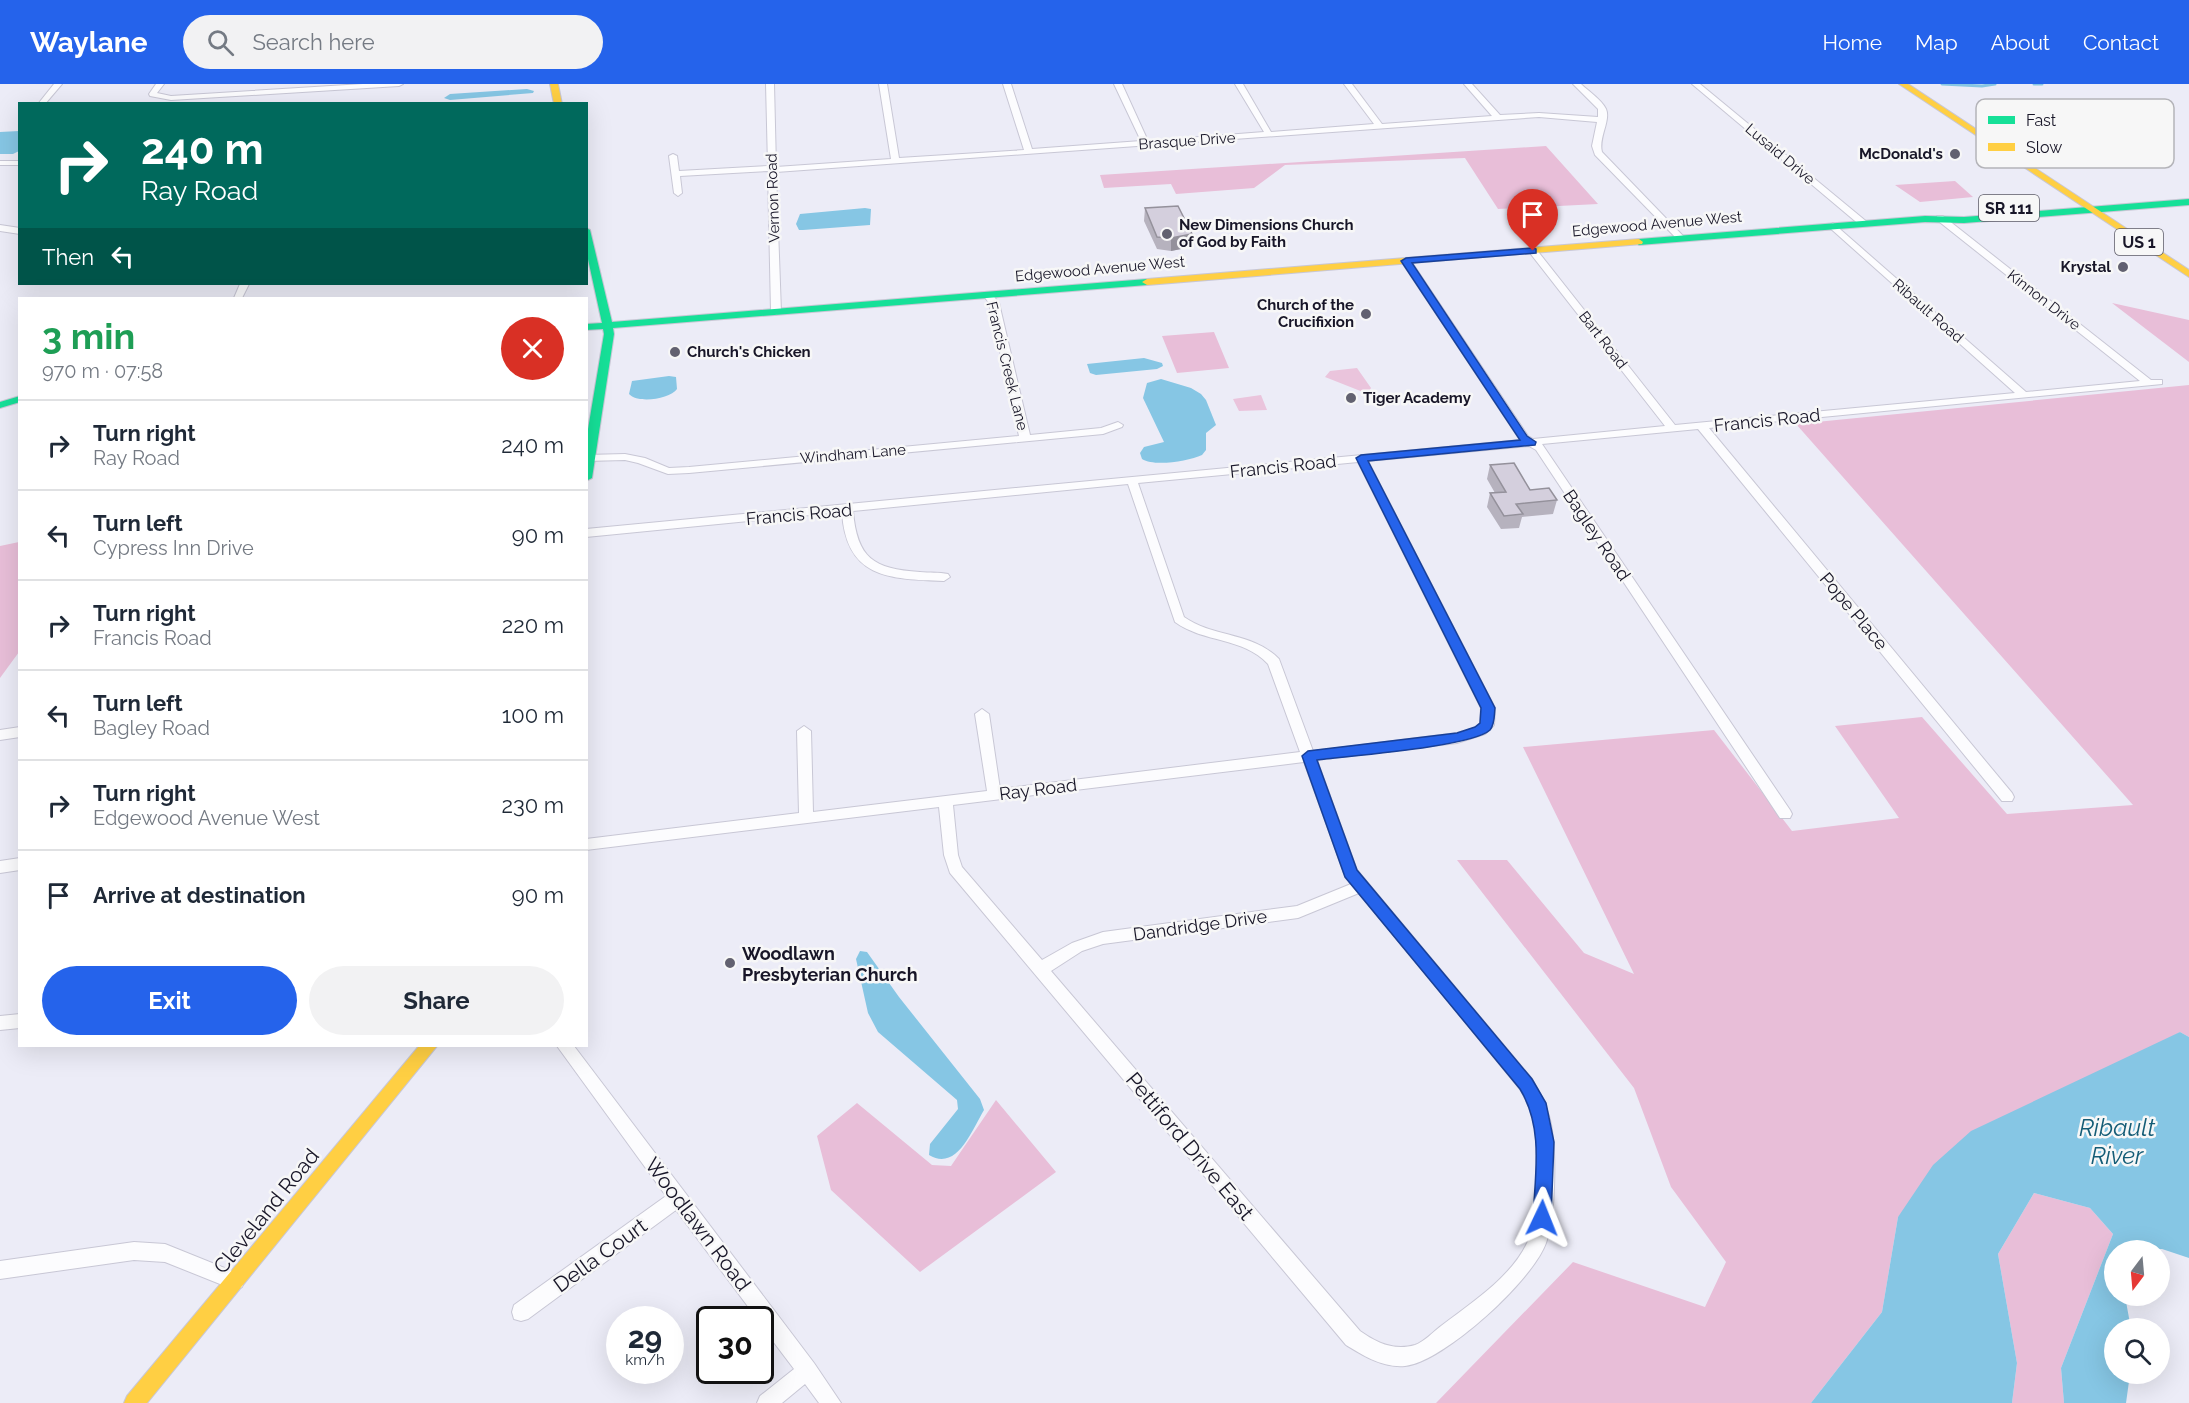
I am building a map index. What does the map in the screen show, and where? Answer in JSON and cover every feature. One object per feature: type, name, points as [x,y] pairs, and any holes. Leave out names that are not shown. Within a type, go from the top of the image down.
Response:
[{"type":"main road","points":[[554,84],[558,102]]},
{"type":"main road","name":"US 1","points":[[1903,84],[1976,133]]},
{"type":"main road","points":[[1926,84],[1948,97]]},
{"type":"main road","name":"US 1","points":[[2028,168],[2189,274]]},
{"type":"main road","name":"SR 111","points":[[2084,206],[2104,201],[2189,194]]},
{"type":"main road","name":"US 1","points":[[2104,201],[2189,259]]},
{"type":"main road","name":"SR 111","points":[[2104,201],[2189,202]]},
{"type":"main road","name":"Edgewood Avenue West","points":[[588,327],[1940,218],[1957,212],[2084,206]]},
{"type":"main road","points":[[588,239],[609,334],[588,458]]},
{"type":"main road","points":[[0,405],[18,400]]},
{"type":"main road","name":"Cleveland Road","points":[[134,1403],[428,1047]]},
{"type":"street","points":[[43,102],[58,84]]},
{"type":"street","points":[[160,84],[153,94],[159,97],[399,84]]},
{"type":"street","name":"Vernon Road","points":[[770,84],[776,312]]},
{"type":"street","points":[[883,84],[896,162]]},
{"type":"street","points":[[1007,84],[1029,152]]},
{"type":"street","points":[[1118,84],[1146,144]]},
{"type":"street","points":[[1239,84],[1269,135]]},
{"type":"street","points":[[1348,84],[1380,126]]},
{"type":"street","points":[[1467,84],[1498,118]]},
{"type":"street","points":[[1577,84],[1602,108],[1602,120],[1596,146],[1598,153],[1682,239]]},
{"type":"street","name":"Lusaid Drive","points":[[1696,84],[1864,224]]},
{"type":"street","name":"Brasque Drive","points":[[675,174],[896,162],[1546,115],[1602,120]]},
{"type":"street","points":[[673,156],[678,193]]},
{"type":"street","points":[[0,163],[18,163]]},
{"type":"street","name":"Kinnon Drive","points":[[1940,218],[2153,382]]},
{"type":"street","name":"Ribault Road","points":[[1833,226],[2024,395]]},
{"type":"street","points":[[0,228],[18,231]]},
{"type":"street","name":"Bart Road","points":[[1533,251],[1673,429]]},
{"type":"street","name":"Bagley Road","points":[[1406,261],[1524,438],[1540,448],[1785,814]]},
{"type":"street","name":"Francis Creek Lane","points":[[988,295],[994,303],[1025,438]]},
{"type":"street","name":"Francis Road","points":[[588,533],[2153,382]]},
{"type":"street","name":"Windham Lane","points":[[588,458],[625,457],[641,460],[669,471],[689,470],[1103,431],[1118,425]]},
{"type":"street","name":"Pope Place","points":[[1701,426],[2007,796]]},
{"type":"street","name":"Ray Road","points":[[588,845],[1457,738],[1480,731],[1487,725],[1488,708],[1361,458]]},
{"type":"street","name":"Pettiford Drive East","points":[[946,801],[951,855],[955,869],[1353,1338],[1369,1350],[1388,1357],[1407,1358],[1423,1352],[1503,1286],[1526,1263],[1536,1243],[1542,1218],[1545,1142],[1538,1103],[1526,1084],[1351,873],[1274,662],[1269,655],[1250,644],[1198,632],[1179,619],[1132,481]]},
{"type":"street","points":[[847,509],[853,545],[868,562],[893,573],[907,576],[944,577]]},
{"type":"street","points":[[982,714],[994,794]]},
{"type":"street","points":[[804,731],[806,818]]},
{"type":"street","points":[[0,735],[18,732]]},
{"type":"street","points":[[0,867],[18,864]]},
{"type":"street","name":"Dandridge Drive","points":[[1041,969],[1077,947],[1103,938],[1298,912],[1361,886]]},
{"type":"street","points":[[0,1023],[18,1021]]},
{"type":"street","name":"Woodlawn Road","points":[[566,1047],[831,1403]]},
{"type":"street","name":"Della Court","points":[[521,1312],[678,1198]]},
{"type":"street","points":[[0,1270],[134,1251],[165,1253],[235,1281]]},
{"type":"street","points":[[767,1403],[807,1371]]},
{"type":"shaded area","points":[[1546,146],[1598,204],[1498,209],[1465,158],[1285,165],[1254,188],[1176,194],[1171,184],[1104,188],[1100,175]]},
{"type":"shaded area","points":[[1955,181],[1973,197],[1920,202],[1895,185]]},
{"type":"shaded area","points":[[2112,303],[2189,320],[2189,362]]},
{"type":"shaded area","points":[[1214,332],[1229,368],[1177,373],[1162,336]]},
{"type":"shaded area","points":[[1357,368],[1371,388],[1369,391],[1363,392],[1325,377],[1330,371]]},
{"type":"shaded area","points":[[2189,385],[2189,1037],[2180,1032],[1898,1217],[1882,1312],[1811,1403],[1436,1403],[1573,1262],[1705,1307],[1726,1262],[1671,1187],[1634,1088],[1457,860],[1507,860],[1584,953],[1634,974],[1523,747],[1714,730],[1792,831],[1899,818],[1835,726],[1922,717],[2007,814],[2133,805],[1796,424]]},
{"type":"shaded area","points":[[1261,395],[1267,410],[1239,411],[1233,399]]},
{"type":"shaded area","points":[[18,542],[18,653],[0,678],[0,546]]},
{"type":"shaded area","points":[[996,1100],[1056,1172],[920,1272],[831,1190],[817,1136],[857,1103],[932,1165],[951,1166]]},
{"type":"shaded area","points":[[2034,1193],[2090,1208],[2113,1234],[2111,1240],[2104,1240],[2104,1257],[2061,1368],[2064,1403],[2012,1403],[2017,1363],[1998,1254]]},
{"type":"water","points":[[527,89],[534,91],[533,93],[450,100],[444,98],[450,94]]},
{"type":"water","points":[[18,131],[18,152],[0,154],[0,132]]},
{"type":"water","points":[[871,209],[870,225],[799,230],[796,224],[800,214]]},
{"type":"water","points":[[1144,358],[1162,363],[1163,366],[1157,369],[1096,375],[1090,373],[1087,364]]},
{"type":"water","points":[[676,377],[677,389],[668,395],[654,399],[639,399],[629,394],[632,381]]},
{"type":"water","points":[[1161,379],[1191,388],[1206,400],[1216,425],[1206,433],[1206,450],[1202,455],[1163,463],[1142,459],[1140,453],[1144,447],[1164,442],[1143,398],[1147,383]]},
{"type":"water","points":[[860,951],[867,952],[899,997],[980,1099],[984,1110],[969,1138],[956,1154],[948,1158],[939,1159],[929,1155],[930,1144],[958,1109],[957,1100],[878,1032],[868,1013],[856,959]]},
{"type":"water","name":"Ribault River","points":[[2180,1032],[2189,1037],[2189,1258],[2170,1252],[2170,1240],[2111,1240],[2113,1234],[2090,1208],[2034,1193],[1998,1254],[2017,1363],[2012,1403],[1811,1403],[1882,1312],[1898,1217],[1933,1165],[1971,1131]]},
{"type":"water","name":"Ribault River","points":[[2104,1257],[2104,1306],[2127,1306],[2129,1318],[2104,1318],[2104,1384],[2129,1384],[2126,1403],[2064,1403],[2061,1368]]},
{"type":"building","points":[[1178,206],[1192,234],[1171,238],[1157,237],[1145,208]]},
{"type":"building","points":[[1514,463],[1530,490],[1549,488],[1557,500],[1516,504],[1523,514],[1504,516],[1490,493],[1506,492],[1490,465]]},
{"type":"waterway","points":[[1942,84],[1982,86],[1995,84]]},
{"type":"waterway","points":[[2034,84],[2042,84]]},
{"type":"traffic: fast","points":[[1639,242],[1925,219],[1964,220],[2189,202]]},
{"type":"traffic: fast","points":[[588,238],[609,334],[588,465]]},
{"type":"traffic: fast","points":[[588,327],[1147,282]]},
{"type":"traffic: fast","points":[[0,405],[18,400]]},
{"type":"traffic: slow","points":[[554,84],[558,102]]},
{"type":"traffic: slow","points":[[1903,84],[1976,132]]},
{"type":"traffic: slow","points":[[2029,168],[2189,274]]},
{"type":"traffic: slow","points":[[1147,282],[1639,242]]},
{"type":"traffic: slow","points":[[134,1403],[428,1047]]},
{"type":"place","name":"McDonald's","points":[[1955,154]]},
{"type":"place","name":"New Dimensions Church of God by Faith","points":[[1167,234]]},
{"type":"place","name":"Krystal","points":[[2123,267]]},
{"type":"place","name":"Church of the Crucifixion","points":[[1366,314]]},
{"type":"place","name":"Church's Chicken","points":[[675,352]]},
{"type":"place","name":"Tiger Academy","points":[[1351,398]]},
{"type":"place","name":"Woodlawn Presbyterian Church","points":[[730,963]]},
{"type":"route","points":[[1533,251],[1406,261],[1524,438],[1531,442],[1361,458],[1488,708],[1487,725],[1480,731],[1457,738],[1308,756],[1351,873],[1526,1084],[1538,1103],[1543,1120],[1545,1142],[1542,1218]]}]
